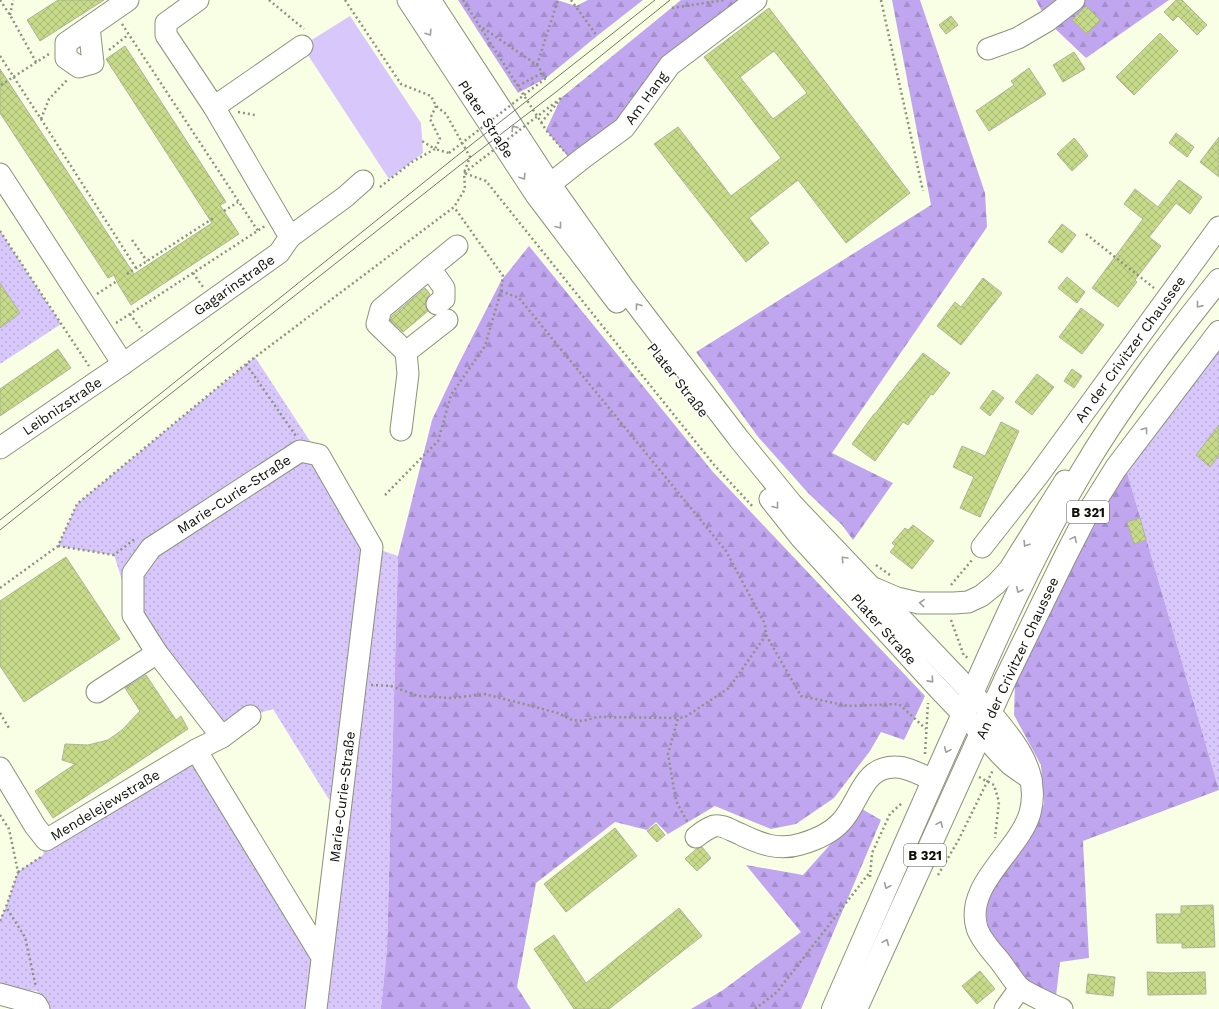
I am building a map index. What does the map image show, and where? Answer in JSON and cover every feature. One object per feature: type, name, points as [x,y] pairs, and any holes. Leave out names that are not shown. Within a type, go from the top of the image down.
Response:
[{"type":"main road","name":"An der Crivitzer Chaussee","points":[[833,1009],[984,665],[1043,543],[1081,472],[1115,420],[1178,330],[1219,280]]},
{"type":"main road","name":"An der Crivitzer Chaussee","points":[[856,1009],[981,733],[1066,555],[1090,509],[1116,468],[1219,332]]},
{"type":"street","points":[[198,0],[166,23],[166,35],[214,107],[290,237]]},
{"type":"street","name":"Plater Straße","points":[[408,0],[543,190],[732,450],[801,538],[1000,754],[1011,765],[1031,779]]},
{"type":"street","name":"Plater Straße","points":[[430,0],[543,190],[623,287],[739,440],[792,504],[991,713],[1018,748],[1031,779]]},
{"type":"street","name":"Am Hang","points":[[543,190],[624,128],[670,65],[756,0]]},
{"type":"street","points":[[988,50],[1018,38],[1047,21],[1074,0]]},
{"type":"street","points":[[89,27],[86,65],[66,58],[66,43],[120,5]]},
{"type":"street","points":[[214,107],[306,40]]},
{"type":"street","points":[[0,174],[123,364]]},
{"type":"street","name":"Gagarinstraße","points":[[123,364],[279,253],[290,237],[345,197],[371,184]]},
{"type":"street","name":"An der Crivitzer Chaussee","points":[[982,547],[1037,477],[1219,227]]},
{"type":"street","points":[[401,430],[408,374],[406,352],[377,324],[381,309],[457,246]]},
{"type":"street","points":[[406,352],[442,312],[444,288],[430,268]]},
{"type":"street","name":"B 321","points":[[871,587],[897,598],[912,602],[947,604],[968,602],[981,596],[996,584],[1009,570],[1092,439],[1109,415],[1146,365],[1178,330]]},
{"type":"street","name":"Leibnizstraße","points":[[0,448],[123,364]]},
{"type":"street","name":"Marie-Curie-Straße","points":[[222,737],[157,653],[134,615],[133,572],[151,548],[300,451],[319,455],[372,547],[316,1009]]},
{"type":"street","points":[[97,692],[157,653]]},
{"type":"street","points":[[250,716],[222,737],[196,750],[322,957]]},
{"type":"street","name":"Mendelejewstraße","points":[[0,768],[35,826],[46,840],[196,750]]},
{"type":"street","points":[[698,836],[709,828],[717,826],[726,828],[758,842],[774,847],[802,844],[829,832],[842,822],[869,778],[879,770],[896,767],[905,768],[933,780]]},
{"type":"street","points":[[1031,779],[1032,788],[1030,813],[1020,834],[983,886],[976,906],[975,915],[977,929],[981,936],[1020,988],[1062,1009]]},
{"type":"street","points":[[1005,1009],[1020,988]]},
{"type":"street","points":[[0,994],[37,1006]]},
{"type":"path","points":[[0,0],[36,62]]},
{"type":"path","points":[[10,15],[13,0]]},
{"type":"path","points":[[269,0],[306,40]]},
{"type":"path","points":[[0,588],[58,546],[77,504],[246,364],[454,207],[465,189],[464,173],[470,157],[446,114],[436,106],[431,96],[401,84],[345,0]]},
{"type":"path","points":[[463,0],[481,26],[541,123],[575,165]]},
{"type":"path","points":[[536,65],[558,0]]},
{"type":"path","points":[[572,0],[597,36]]},
{"type":"path","points":[[672,8],[724,0]]},
{"type":"path","points":[[881,0],[923,191]]},
{"type":"path","points":[[120,5],[128,35],[258,231]]},
{"type":"path","points":[[422,141],[435,149],[448,153],[546,78],[536,65],[481,26]]},
{"type":"path","points":[[42,119],[50,99],[86,65],[128,35]]},
{"type":"path","points":[[1,85],[66,43]]},
{"type":"path","points":[[0,56],[42,119],[136,268]]},
{"type":"path","points":[[518,86],[542,72]]},
{"type":"path","points":[[464,173],[561,98],[541,123]]},
{"type":"path","points":[[371,184],[435,149],[440,139],[430,119],[436,106]]},
{"type":"path","points":[[464,173],[486,181],[715,466],[758,512]]},
{"type":"path","points":[[224,211],[238,202]]},
{"type":"path","points":[[384,495],[438,441],[451,395],[485,346],[501,291],[503,276],[454,207]]},
{"type":"path","points":[[127,274],[215,217]]},
{"type":"path","points":[[102,331],[278,218]]},
{"type":"path","points":[[0,231],[98,381]]},
{"type":"path","points":[[1086,234],[1167,298]]},
{"type":"path","points":[[132,240],[147,261]]},
{"type":"path","points":[[84,303],[117,281]]},
{"type":"path","points":[[501,291],[519,298],[726,551],[765,624],[766,635],[801,696],[848,706],[899,704],[926,729]]},
{"type":"path","points":[[246,364],[296,435],[300,451]]},
{"type":"path","points":[[58,546],[114,554],[141,533],[151,548]]},
{"type":"path","points":[[982,547],[946,591],[949,616],[964,656],[984,665]]},
{"type":"path","points":[[870,562],[896,579]]},
{"type":"path","points":[[356,684],[391,686],[418,696],[452,698],[485,694],[558,713],[572,720],[583,720],[597,717],[678,718],[685,717],[729,688],[766,635]]},
{"type":"path","points":[[0,713],[10,728]]},
{"type":"path","points":[[678,718],[668,754],[676,801],[698,836]]},
{"type":"path","points":[[938,875],[958,841],[1000,754]]},
{"type":"path","points":[[988,781],[994,785],[999,802],[995,843]]},
{"type":"path","points":[[0,815],[9,829],[18,872],[0,921]]},
{"type":"path","points":[[18,872],[43,855],[46,840]]},
{"type":"path","points":[[755,1009],[777,992],[871,871]]},
{"type":"path","points":[[6,907],[25,937],[37,990],[37,1006]]},
{"type":"shaded area","points":[[350,16],[421,123],[423,153],[389,179],[302,46]]},
{"type":"shaded area","points":[[0,231],[61,324],[0,364]]},
{"type":"shaded area","points":[[1219,346],[1219,790],[1127,472]]},
{"type":"shaded area","points":[[255,357],[319,455],[372,547],[398,556],[387,948],[381,1009],[50,1009],[37,991],[0,987],[0,920],[18,872],[43,855],[46,840],[196,750],[322,957],[340,809],[328,798],[273,709],[250,716],[222,737],[133,615],[114,555],[58,546],[77,504]]},
{"type":"green space","points":[[458,0],[557,0],[576,6],[588,0],[643,0],[546,78],[518,93]]},
{"type":"green space","points":[[681,0],[756,0],[575,165],[546,130],[561,98]]},
{"type":"green space","points":[[892,0],[920,0],[985,193],[987,227],[832,453],[893,483],[853,540],[842,525],[809,494],[759,438],[696,352],[931,205]]},
{"type":"green space","points":[[1036,0],[1169,0],[1086,58],[1047,21]]},
{"type":"green space","points":[[529,246],[713,472],[925,696],[904,740],[881,732],[870,751],[834,798],[796,824],[771,829],[715,806],[668,834],[656,822],[647,830],[615,822],[536,883],[517,987],[531,1009],[381,1009],[387,948],[398,556],[432,420],[501,281]]},
{"type":"green space","points":[[1127,472],[1219,790],[1083,841],[1089,958],[1060,962],[1056,996],[1017,975],[988,929],[986,911],[991,891],[1025,840],[1044,804],[1041,765],[1014,715],[1015,682],[1081,549]]},
{"type":"green space","points":[[862,809],[881,820],[801,1009],[691,1009],[723,990],[801,932],[746,865],[803,875]]},
{"type":"building","points":[[58,0],[104,0],[40,41],[27,20]]},
{"type":"building","points":[[1176,0],[1182,0],[1207,25],[1197,35],[1178,16],[1173,21],[1164,12]]},
{"type":"building","points":[[1086,6],[1101,20],[1087,34],[1072,20]]},
{"type":"building","points":[[769,8],[910,193],[846,243],[798,180],[749,218],[769,243],[746,262],[654,144],[678,127],[731,196],[781,158],[704,57]],"holes":[[[774,51],[807,93],[773,119],[740,77]]]},
{"type":"building","points":[[951,16],[958,25],[946,34],[939,25]]},
{"type":"building","points":[[1160,33],[1178,51],[1134,95],[1116,77]]},
{"type":"building","points":[[125,46],[226,202],[220,205],[239,234],[131,305],[114,275],[108,278],[0,113],[0,69],[134,274],[212,223],[106,59]]},
{"type":"building","points":[[1074,52],[1085,69],[1063,82],[1053,65]]},
{"type":"building","points":[[1029,68],[1046,94],[989,131],[976,111],[1014,85],[1011,81]]},
{"type":"building","points":[[1176,133],[1194,147],[1187,157],[1169,143]]},
{"type":"building","points":[[1219,137],[1219,177],[1200,162]]},
{"type":"building","points":[[1074,138],[1088,156],[1072,171],[1057,154]]},
{"type":"building","points":[[1179,180],[1202,197],[1190,214],[1176,203],[1149,237],[1161,246],[1135,280],[1137,282],[1118,307],[1092,288],[1143,219],[1124,204],[1135,189],[1158,207]]},
{"type":"building","points":[[1062,224],[1076,235],[1062,253],[1048,242]]},
{"type":"building","points":[[1067,277],[1085,292],[1077,303],[1058,288]]},
{"type":"building","points":[[983,278],[1002,293],[961,345],[937,326],[955,302],[961,307]]},
{"type":"building","points":[[0,283],[20,313],[0,328]]},
{"type":"building","points":[[425,288],[430,294],[426,299],[425,305],[428,311],[403,332],[390,320],[392,316]]},
{"type":"building","points":[[1081,308],[1104,325],[1082,354],[1059,337]]},
{"type":"building","points":[[58,349],[71,368],[0,416],[0,389]]},
{"type":"building","points":[[923,353],[950,373],[933,395],[931,394],[908,425],[903,422],[875,461],[852,444]]},
{"type":"building","points":[[1072,369],[1082,376],[1074,388],[1064,381]]},
{"type":"building","points":[[1037,374],[1054,387],[1032,415],[1015,402]]},
{"type":"building","points":[[993,390],[1004,398],[990,416],[980,408]]},
{"type":"building","points":[[1001,422],[1019,431],[980,517],[960,508],[974,477],[953,467],[962,446],[985,456]]},
{"type":"building","points":[[1219,425],[1219,455],[1210,467],[1196,455]]},
{"type":"building","points":[[1140,518],[1146,540],[1134,544],[1127,522]]},
{"type":"building","points":[[913,525],[934,541],[912,569],[890,552],[895,546],[892,543],[905,528],[908,530]]},
{"type":"building","points":[[66,557],[120,639],[24,702],[0,666],[0,601]]},
{"type":"building","points":[[146,675],[176,720],[181,716],[188,729],[53,818],[35,791],[75,764],[62,760],[65,744],[88,745],[108,740],[122,730],[140,711],[125,688]]},
{"type":"building","points":[[656,824],[665,835],[657,842],[647,831]]},
{"type":"building","points":[[615,828],[637,856],[566,912],[544,884]]},
{"type":"building","points":[[702,847],[711,858],[697,871],[685,859],[696,849]]},
{"type":"building","points":[[1213,905],[1215,947],[1182,948],[1182,943],[1157,943],[1156,914],[1181,914],[1181,906]]},
{"type":"building","points":[[679,908],[702,936],[609,1009],[574,1009],[534,949],[554,935],[586,983]]},
{"type":"building","points":[[980,971],[995,989],[977,1004],[962,986]]},
{"type":"building","points":[[1147,972],[1205,972],[1206,994],[1148,995]]},
{"type":"building","points":[[1088,974],[1115,977],[1113,996],[1086,993]]},
{"type":"tram line","points":[[0,520],[655,0]]},
{"type":"tram line","points":[[0,530],[459,166],[556,92],[670,0]]}]
